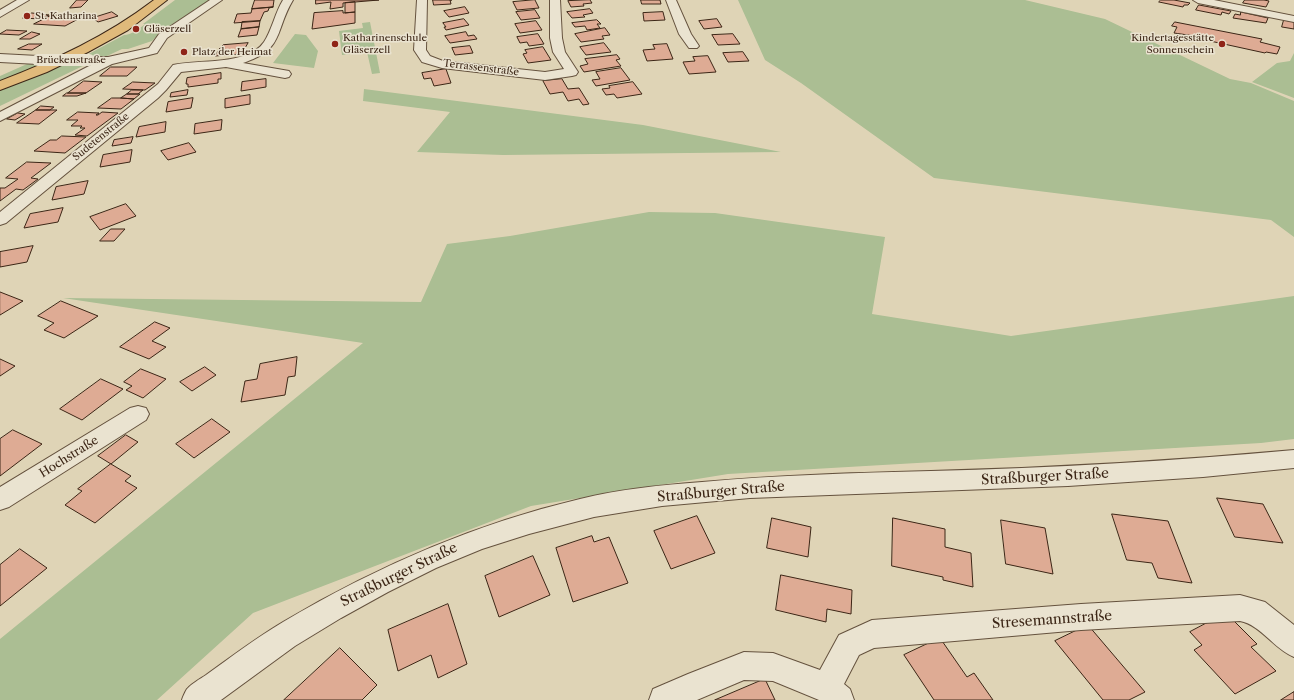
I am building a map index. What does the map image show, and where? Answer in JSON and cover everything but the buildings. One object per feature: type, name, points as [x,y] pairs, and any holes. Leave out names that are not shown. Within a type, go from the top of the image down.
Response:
[{"type":"main road","points":[[0,86],[64,60],[94,45],[128,25],[161,0]]},
{"type":"street","points":[[0,14],[24,0]]},
{"type":"street","points":[[217,0],[163,36],[154,51],[177,68],[226,63],[251,56],[267,46],[278,18],[288,0]]},
{"type":"street","name":"Terrassenstraße","points":[[422,0],[420,50],[426,59],[442,64],[545,76],[572,72],[559,52],[556,38],[555,0]]},
{"type":"street","points":[[671,0],[685,34],[693,46]]},
{"type":"street","points":[[1198,0],[1294,19]]},
{"type":"street","name":"Brückenstraße","points":[[0,58],[108,61],[154,51]]},
{"type":"street","points":[[0,117],[108,61]]},
{"type":"street","points":[[226,63],[286,74]]},
{"type":"street","name":"Sudetenstraße","points":[[0,220],[153,95],[162,87],[177,68]]},
{"type":"street","points":[[0,109],[7,107],[19,107]]},
{"type":"street","name":"Hochstraße","points":[[0,500],[138,414]]},
{"type":"street","name":"Straßburger Straße","points":[[197,700],[272,646],[325,612],[375,584],[423,560],[461,545],[538,520],[583,509],[667,496],[770,487],[1016,479],[1134,473],[1294,459]]},
{"type":"street","name":"Stresemannstraße","points":[[664,700],[698,684],[744,666],[773,667],[833,694],[849,645],[872,634],[1081,617],[1240,608],[1255,611],[1294,643]]},
{"type":"green space","points":[[175,0],[211,0],[163,30],[152,41],[128,49],[122,49],[107,56],[85,56],[124,35],[135,31]]},
{"type":"green space","points":[[738,0],[1025,0],[1105,19],[1230,79],[1251,83],[1294,101],[1294,237],[1271,220],[934,178],[801,83],[765,60]]},
{"type":"green space","points":[[370,22],[380,73],[372,74],[367,52],[342,55],[339,31],[363,28],[362,23]]},
{"type":"green space","points":[[295,34],[306,35],[318,51],[314,68],[273,63]]},
{"type":"green space","points":[[1294,53],[1294,98],[1252,82],[1277,63],[1290,61]]},
{"type":"green space","points":[[27,64],[47,64],[0,83],[0,76]]},
{"type":"green space","points":[[64,64],[87,64],[0,106],[0,89]]},
{"type":"green space","points":[[364,89],[643,125],[781,152],[503,155],[417,152],[450,112],[363,101]]},
{"type":"green space","points":[[649,212],[715,213],[885,237],[872,314],[1011,336],[1294,296],[1294,439],[1261,443],[728,474],[531,506],[253,613],[157,700],[0,700],[0,639],[363,343],[63,298],[421,302],[447,244],[510,236]]},
{"type":"place","name":"St. Katharina","points":[[27,16]]},
{"type":"place","name":"Gläserzell","points":[[136,29]]},
{"type":"place","name":"Katharinenschule Gläserzell","points":[[335,44]]},
{"type":"place","name":"Kindertagesstätte Sonnenschein","points":[[1222,44]]},
{"type":"place","name":"Platz der Heimat","points":[[184,52]]}]
